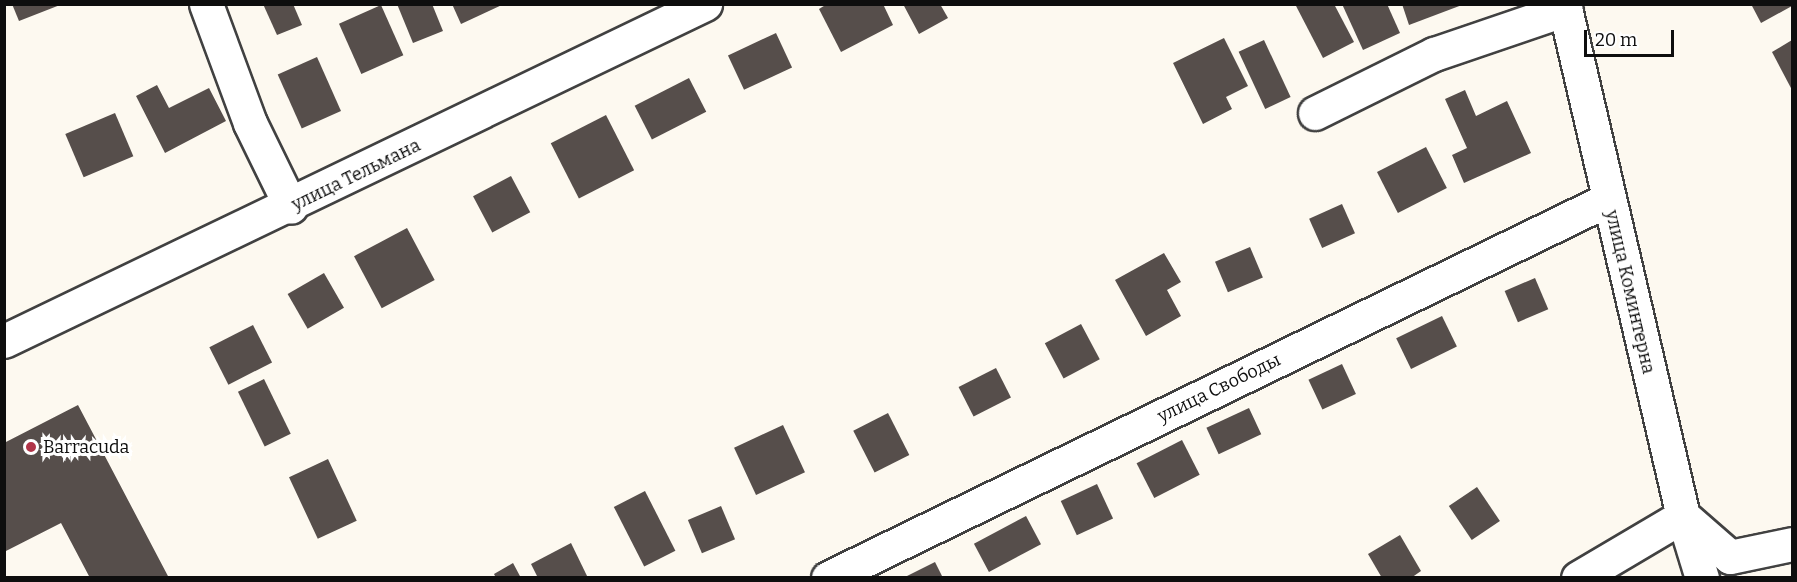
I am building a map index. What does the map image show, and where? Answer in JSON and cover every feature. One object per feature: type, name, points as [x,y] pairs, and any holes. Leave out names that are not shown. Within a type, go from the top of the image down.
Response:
[{"type":"street","points":[[206,4],[250,123],[291,207]]},
{"type":"street","name":"улица Тельмана","points":[[4,341],[148,269],[291,207],[705,4]]},
{"type":"street","points":[[1315,113],[1434,54],[1565,7]]},
{"type":"street","name":"улица Коминтерна","points":[[1565,7],[1683,516],[1702,578]]},
{"type":"street","name":"улица Свободы","points":[[828,578],[1609,199]]},
{"type":"street","points":[[1578,578],[1683,516],[1730,557],[1792,544]]},
{"type":"building","points":[[12,4],[60,4],[60,5],[19,21]]},
{"type":"building","points":[[263,4],[293,4],[302,25],[277,35]]},
{"type":"building","points":[[397,4],[432,4],[443,31],[413,43]]},
{"type":"building","points":[[452,4],[504,4],[461,24]]},
{"type":"building","points":[[827,4],[883,4],[893,25],[841,52],[819,9]]},
{"type":"building","points":[[903,4],[940,4],[948,18],[919,34]]},
{"type":"building","points":[[1295,4],[1334,4],[1354,42],[1323,58]]},
{"type":"building","points":[[1342,4],[1387,4],[1400,33],[1363,50]]},
{"type":"building","points":[[1402,4],[1462,4],[1462,5],[1409,25]]},
{"type":"building","points":[[1751,4],[1792,4],[1792,6],[1761,23]]},
{"type":"building","points":[[381,5],[403,55],[361,74],[339,24]]},
{"type":"building","points":[[776,33],[792,67],[744,90],[728,55]]},
{"type":"building","points":[[1224,38],[1248,86],[1226,97],[1232,109],[1203,124],[1173,63]]},
{"type":"building","points":[[1264,40],[1291,97],[1265,109],[1239,52]]},
{"type":"building","points":[[1792,40],[1792,90],[1772,52]]},
{"type":"building","points":[[317,57],[341,111],[302,128],[278,74]]},
{"type":"building","points":[[689,78],[706,112],[652,140],[635,106]]},
{"type":"building","points":[[157,85],[169,108],[209,88],[226,121],[165,153],[136,96]]},
{"type":"building","points":[[1465,90],[1476,116],[1507,101],[1531,153],[1464,183],[1452,155],[1467,148],[1445,99]]},
{"type":"building","points":[[115,113],[133,156],[84,177],[65,134]]},
{"type":"building","points":[[606,115],[634,170],[579,198],[551,143]]},
{"type":"building","points":[[1426,147],[1447,188],[1398,213],[1377,172]]},
{"type":"building","points":[[511,176],[530,212],[492,232],[473,196]]},
{"type":"building","points":[[1342,204],[1355,233],[1322,248],[1309,219]]},
{"type":"building","points":[[407,228],[435,280],[382,308],[354,256]]},
{"type":"building","points":[[1250,247],[1263,277],[1228,292],[1215,262]]},
{"type":"building","points":[[1164,253],[1181,282],[1167,290],[1181,316],[1146,336],[1115,280]]},
{"type":"building","points":[[324,273],[344,308],[308,329],[288,294]]},
{"type":"building","points":[[1535,278],[1548,309],[1518,322],[1505,291]]},
{"type":"building","points":[[1442,316],[1457,347],[1411,369],[1396,338]]},
{"type":"building","points":[[1081,324],[1100,359],[1064,379],[1045,343]]},
{"type":"building","points":[[253,325],[272,362],[228,385],[209,347]]},
{"type":"building","points":[[1342,364],[1356,394],[1322,410],[1308,380]]},
{"type":"building","points":[[996,368],[1011,397],[974,416],[959,387]]},
{"type":"building","points":[[264,379],[291,434],[265,447],[238,392]]},
{"type":"building","points":[[78,405],[169,578],[90,578],[61,523],[4,552],[4,443]]},
{"type":"building","points":[[1249,408],[1261,434],[1219,454],[1206,428]]},
{"type":"building","points":[[888,413],[909,455],[875,473],[853,431]]},
{"type":"building","points":[[783,425],[805,472],[756,495],[734,448]]},
{"type":"building","points":[[1182,440],[1200,475],[1154,498],[1137,463]]},
{"type":"building","points":[[328,459],[357,521],[318,539],[289,477]]},
{"type":"building","points":[[1097,484],[1113,518],[1077,535],[1061,501]]},
{"type":"building","points":[[1477,487],[1500,521],[1472,540],[1449,506]]},
{"type":"building","points":[[645,491],[675,551],[644,567],[614,507]]},
{"type":"building","points":[[721,506],[735,539],[702,553],[688,520]]},
{"type":"building","points":[[1026,516],[1041,544],[989,572],[974,544]]},
{"type":"building","points":[[1400,535],[1421,571],[1411,578],[1382,578],[1368,554]]},
{"type":"building","points":[[571,543],[588,578],[538,578],[531,564]]},
{"type":"building","points":[[935,562],[943,578],[903,578]]},
{"type":"building","points":[[513,563],[521,578],[496,578],[494,574]]},
{"type":"place","name":"Barracuda","points":[[31,447]]}]
